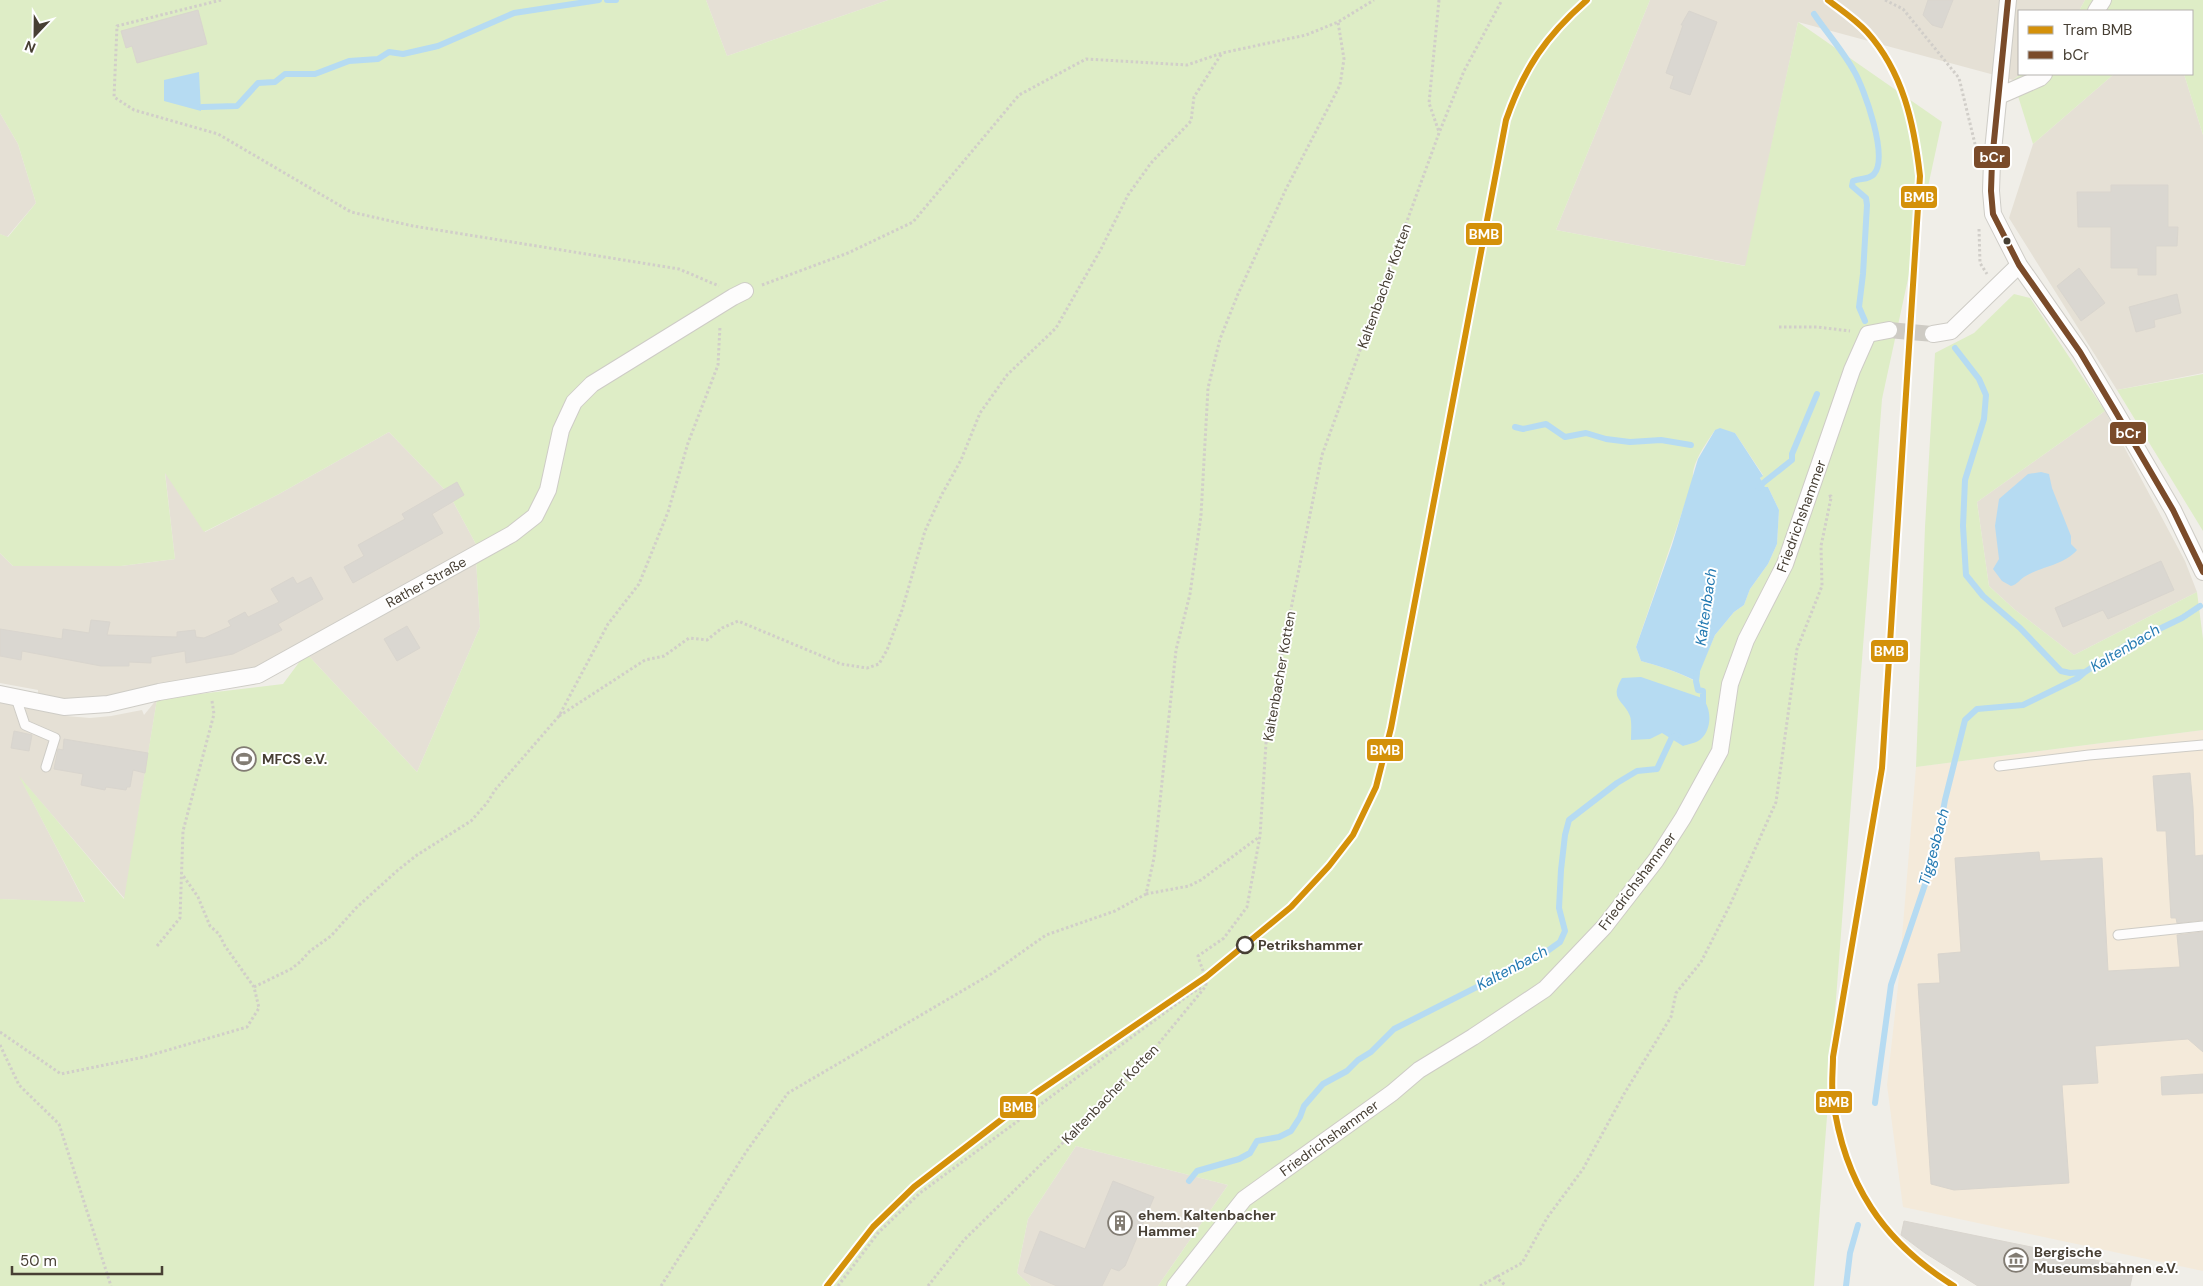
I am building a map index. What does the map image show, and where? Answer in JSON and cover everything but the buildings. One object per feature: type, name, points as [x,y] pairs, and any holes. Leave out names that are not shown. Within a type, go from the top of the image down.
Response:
[{"type":"street","points":[[2008,0],[1992,161],[1992,214],[2019,266],[2080,352],[2173,510],[2203,572]]},
{"type":"street","points":[[1999,96],[2043,75]]},
{"type":"street","points":[[1933,334],[1951,332],[2019,266]]},
{"type":"street","name":"Rather Straße","points":[[0,694],[64,707],[108,704],[208,683],[258,675],[512,534],[535,516],[548,490],[560,430],[574,402],[592,384],[739,294]]},
{"type":"street","points":[[1868,334],[1889,330]]},
{"type":"street","name":"Friedrichshammer","points":[[1175,1286],[1244,1199],[1392,1093],[1419,1070],[1545,989],[1604,927],[1656,860],[1683,818],[1720,751],[1730,684],[1746,640],[1785,564],[1852,370],[1868,334]]},
{"type":"lane","points":[[16,698],[26,725],[55,738],[46,767]]},
{"type":"lane","points":[[1999,766],[2088,755],[2203,745]]},
{"type":"lane","points":[[2118,935],[2203,926]]},
{"type":"path","points":[[221,0],[117,26],[114,97],[134,110],[218,134],[352,212],[413,226],[679,269],[739,294],[848,253],[913,222],[1020,96],[1086,59],[1187,65],[1222,53],[1306,35],[1338,22],[1374,0]]},
{"type":"path","points":[[1439,0],[1429,103],[1439,133]]},
{"type":"path","name":"Kaltenbacher Kotten","points":[[928,1286],[964,1240],[1136,1071],[1206,986],[1206,977],[1202,971],[1198,956],[1224,938],[1247,907],[1260,836],[1267,728],[1322,455],[1439,133],[1464,71],[1502,0]]},
{"type":"path","points":[[1885,0],[1903,9],[1959,78],[1975,146]]},
{"type":"path","points":[[1146,894],[1154,858],[1176,650],[1190,594],[1201,515],[1208,388],[1220,339],[1238,294],[1286,189],[1340,85],[1344,59],[1338,22]]},
{"type":"path","points":[[559,716],[645,660],[664,656],[689,638],[707,640],[722,628],[738,621],[841,664],[867,668],[880,664],[902,610],[925,531],[941,496],[961,460],[980,413],[1008,375],[1056,328],[1101,249],[1128,195],[1152,163],[1191,121],[1194,98],[1222,53]]},
{"type":"path","points":[[254,987],[291,969],[310,950],[331,936],[356,908],[398,870],[417,855],[471,821],[559,716],[608,624],[639,584],[668,512],[688,443],[718,365],[721,335],[718,306]]},
{"type":"path","points":[[1779,327],[1818,326],[1868,334]]},
{"type":"path","points":[[1480,1286],[1495,1276],[1522,1263],[1547,1218],[1583,1169],[1624,1094],[1671,1017],[1676,993],[1701,962],[1730,906],[1776,802],[1797,649],[1822,586],[1821,546],[1830,496],[1826,498],[1815,512],[1810,514],[1803,512]]},
{"type":"path","points":[[157,946],[180,918],[183,831],[214,714],[208,683]]},
{"type":"path","points":[[661,1286],[746,1152],[788,1094],[991,974],[1046,935],[1115,911],[1146,894],[1189,886],[1201,880],[1260,836]]},
{"type":"path","points":[[0,1032],[61,1074],[144,1057],[248,1027],[259,1008],[254,987],[224,946],[219,934],[210,926],[198,897],[182,874]]},
{"type":"path","points":[[838,1286],[878,1233],[920,1193],[1193,992],[1206,986]]},
{"type":"path","points":[[0,1045],[19,1085],[59,1124],[111,1286]]},
{"type":"path","points":[[1495,1276],[1506,1286]]},
{"type":"shaded area","points":[[706,0],[888,0],[727,56]]},
{"type":"shaded area","points":[[1650,0],[2085,0],[2080,10],[2018,10],[2018,75],[2020,75],[2013,80],[1798,22],[1746,266],[1556,230]]},
{"type":"shaded area","points":[[2113,75],[2184,75],[2203,135],[2203,373],[2117,390],[2009,218],[2033,144]]},
{"type":"shaded area","points":[[0,113],[18,144],[36,203],[7,237],[0,234]]},
{"type":"shaded area","points":[[2105,411],[2185,561],[2197,592],[2074,655],[2014,609],[1989,586],[1977,502]]},
{"type":"shaded area","points":[[389,432],[449,494],[478,548],[259,672],[127,694],[103,696],[94,700],[72,700],[38,694],[38,690],[0,683],[0,553],[13,566],[121,566],[175,559],[165,472],[205,532],[279,494]]},
{"type":"shaded area","points":[[476,559],[480,627],[417,772],[306,653]]},
{"type":"shaded area","points":[[157,699],[125,899],[21,779],[85,903],[0,899],[0,702],[66,716],[90,718],[142,710],[144,715]]},
{"type":"shaded area","points":[[2203,730],[2203,1271],[1903,1207],[1887,1085],[1898,986],[1916,767]]},
{"type":"shaded area","points":[[1076,1146],[1228,1185],[1158,1286],[1031,1286],[1017,1273],[1028,1219]]},
{"type":"green space","points":[[0,0],[706,0],[727,56],[888,0],[1650,0],[1556,230],[1745,266],[1798,22],[1942,122],[1882,399],[1814,1286],[1158,1286],[1228,1185],[1076,1146],[1028,1219],[1017,1273],[1031,1286],[0,1286],[0,899],[85,902],[19,776],[124,899],[157,699],[283,684],[306,653],[417,772],[480,627],[476,559],[478,548],[449,494],[389,432],[279,494],[204,532],[165,473],[175,559],[121,566],[13,566],[0,553],[0,234],[8,237],[36,203],[18,144],[0,113]],"holes":[[[1715,430],[1735,433],[1763,475],[1760,478],[1765,487],[1768,487],[1779,510],[1777,544],[1768,564],[1750,589],[1744,605],[1734,612],[1715,635],[1695,681],[1641,661],[1636,647],[1693,480],[1694,467],[1697,460]]]},
{"type":"green space","points":[[2085,0],[2203,0],[2203,135],[2184,75],[2193,75],[2193,10],[2080,10]]},
{"type":"green space","points":[[2020,75],[2113,75],[2033,144],[2013,80]]},
{"type":"green space","points":[[2014,294],[2030,298],[2105,411],[1977,502],[1989,586],[2014,609],[2074,655],[2197,592],[2203,639],[2203,730],[1916,767],[1925,527],[1935,353],[1974,333]]},
{"type":"green space","points":[[2203,374],[2203,531],[2117,390]]},
{"type":"water","points":[[199,72],[201,111],[164,101],[164,80]]},
{"type":"water","points":[[1720,428],[1735,433],[1763,476],[1760,478],[1765,487],[1768,487],[1779,510],[1777,544],[1768,564],[1750,589],[1744,605],[1734,612],[1715,635],[1696,681],[1641,661],[1636,647],[1672,545],[1698,459],[1715,430]]},
{"type":"water","points":[[2041,472],[2049,474],[2052,488],[2071,536],[2071,544],[2077,550],[2059,563],[2031,573],[2011,586],[2002,581],[1993,569],[1999,559],[1995,526],[1999,499],[2028,474]]},
{"type":"water","points":[[1641,677],[1702,698],[1708,707],[1709,713],[1709,724],[1705,735],[1695,742],[1683,746],[1662,733],[1650,739],[1631,740],[1630,716],[1619,699],[1617,691],[1622,678]]},
{"type":"waterway","points":[[202,107],[237,106],[258,83],[275,82],[285,74],[315,74],[349,61],[378,59],[389,52],[403,54],[438,46],[514,13],[599,0]]},
{"type":"waterway","points":[[607,0],[616,0]]},
{"type":"waterway","points":[[1814,14],[1854,71],[1869,107],[1877,138],[1879,153],[1878,165],[1874,174],[1867,178],[1853,181],[1852,186],[1866,198],[1867,205],[1859,307],[1865,321]]},
{"type":"waterway","name":"Kaltenbach","points":[[1955,348],[1979,379],[1986,395],[1984,419],[1965,480],[1963,526],[1966,575],[1983,596],[2020,628],[2061,671],[2070,673],[2085,672],[2128,644],[2182,618],[2200,606]]},
{"type":"waterway","name":"Kaltenbach","points":[[1759,488],[1792,460],[1792,454],[1817,394]]},
{"type":"waterway","points":[[1515,427],[1523,429],[1546,424],[1565,437],[1586,433],[1606,439],[1630,442],[1661,440],[1691,445]]},
{"type":"waterway","name":"Tiggesbach","points":[[1875,1103],[1891,985],[1935,855],[1945,800],[1965,720],[1977,709],[2023,705],[2078,678],[2085,672]]},
{"type":"waterway","name":"Kaltenbach","points":[[1697,673],[1698,690],[1703,691],[1703,705]]},
{"type":"waterway","name":"Kaltenbach","points":[[1189,1181],[1197,1171],[1239,1159],[1250,1153],[1257,1141],[1279,1137],[1291,1131],[1300,1117],[1304,1106],[1323,1084],[1347,1071],[1358,1060],[1371,1052],[1394,1029],[1546,952],[1560,942],[1565,931],[1559,908],[1561,870],[1565,835],[1569,820],[1617,783],[1637,771],[1657,769],[1672,737],[1678,735]]},
{"type":"waterway","name":"Tiggesbach","points":[[1846,1286],[1850,1253],[1858,1225]]},
{"type":"tunnel","points":[[1889,330],[1933,334]]},
{"type":"tram line","name":"BMB","points":[[827,1286],[873,1227],[914,1187],[1036,1093],[1206,977],[1291,907],[1329,866],[1353,835],[1376,787],[1391,728],[1506,120],[1520,84],[1538,54],[1572,13],[1587,0]]},
{"type":"tram line","name":"BMB","points":[[1828,0],[1867,32],[1890,64],[1905,99],[1914,137],[1920,176],[1882,768],[1833,1057],[1832,1094],[1838,1129],[1847,1157],[1857,1183],[1871,1208],[1887,1230],[1907,1250],[1929,1269],[1954,1286]]},
{"type":"transit line","name":"bCr","points":[[2008,0],[1992,161],[1991,191],[1993,214],[2019,265],[2080,352],[2114,409],[2173,510],[2203,572]]},
{"type":"place","name":"MFCS e.V.","points":[[244,759]]},
{"type":"place","name":"Petrikshammer","points":[[1245,945]]},
{"type":"place","name":"ehem. Kaltenbacher Hammer","points":[[1120,1223]]},
{"type":"place","name":"Bergische Museumsbahnen e.V.","points":[[2016,1260]]}]
